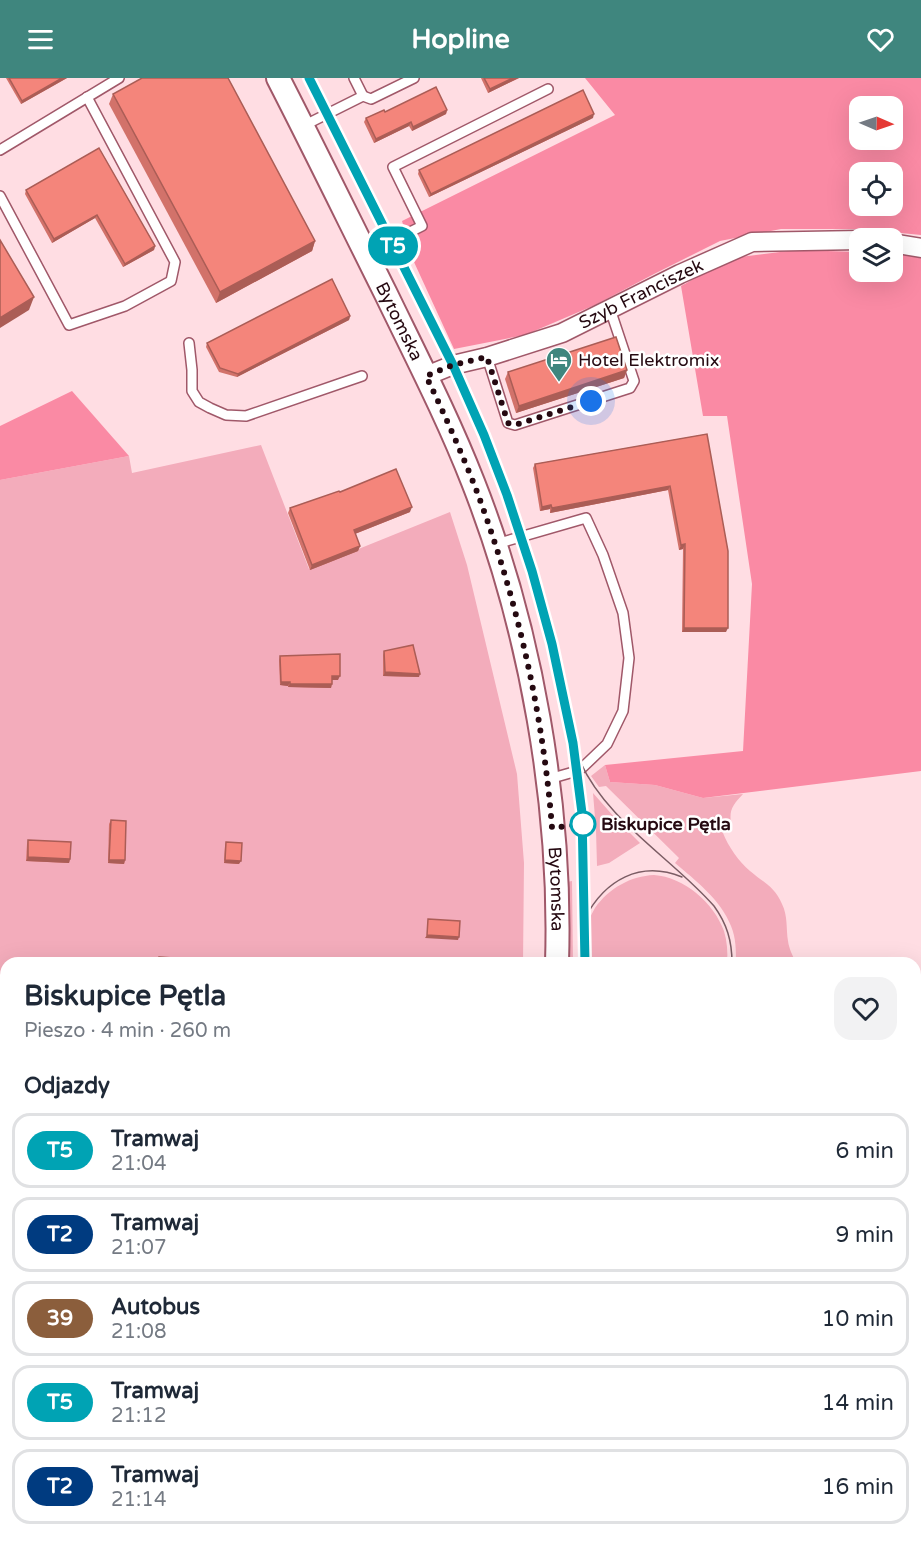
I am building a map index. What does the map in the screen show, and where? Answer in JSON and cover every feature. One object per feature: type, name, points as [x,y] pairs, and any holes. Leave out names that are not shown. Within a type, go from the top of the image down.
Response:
[{"type":"street","name":"Bytomska","points":[[279,78],[452,430],[495,544],[521,634],[547,780],[556,874],[557,957]]},
{"type":"street","name":"Szyb Franciszek","points":[[426,376],[453,365],[487,357],[562,333],[680,274],[752,242],[849,240]]},
{"type":"street","points":[[903,245],[921,248]]},
{"type":"lane","points":[[0,150],[119,78]]},
{"type":"lane","points":[[354,78],[363,96],[371,99],[414,78]]},
{"type":"lane","points":[[366,254],[422,226],[393,167],[548,89]]},
{"type":"lane","points":[[303,126],[363,96]]},
{"type":"lane","points":[[0,196],[69,325],[125,306],[171,281],[175,262],[87,98]]},
{"type":"lane","points":[[487,357],[508,423],[515,425],[630,388],[634,381],[610,309]]},
{"type":"lane","points":[[189,343],[192,391],[199,402],[226,415],[246,416],[362,376]]},
{"type":"lane","points":[[495,544],[586,518],[603,555],[623,613],[629,658],[623,711],[606,744],[583,767],[547,780]]},
{"type":"shaded area","points":[[585,78],[921,78],[921,235],[903,233],[903,228],[781,229],[720,241],[595,305],[525,335],[454,349],[414,262],[402,221],[615,115]]},
{"type":"shaded area","points":[[796,250],[849,252],[849,282],[903,282],[903,254],[921,255],[921,771],[703,798],[655,785],[610,782],[605,765],[743,751],[752,584],[727,416],[703,416],[681,286],[732,258]]},
{"type":"shaded area","points":[[72,391],[129,456],[0,480],[0,426]]},
{"type":"shaded area","points":[[261,445],[309,569],[450,512],[467,565],[517,774],[524,863],[523,957],[0,957],[0,480],[129,456],[132,473]]},
{"type":"shaded area","points":[[605,765],[610,782],[655,785],[703,798],[743,794],[732,808],[731,824],[723,833],[742,863],[779,898],[785,913],[789,947],[793,957],[736,957],[734,935],[721,908],[707,891],[675,863],[679,858],[606,786],[599,787],[591,776]]},
{"type":"shaded area","points":[[593,793],[640,843],[609,863],[597,866],[596,830]]},
{"type":"shaded area","points":[[645,876],[665,877],[687,886],[696,893],[713,911],[724,931],[727,957],[589,957],[589,921],[595,908],[621,884]]},
{"type":"shaded area","points":[[572,881],[573,957],[568,957],[567,882]]},
{"type":"building","points":[[9,78],[62,78],[22,101]]},
{"type":"building","points":[[142,78],[228,78],[315,241],[220,292],[113,94]]},
{"type":"building","points":[[484,78],[513,78],[490,89]]},
{"type":"building","points":[[436,87],[447,110],[413,127],[411,122],[376,139],[366,118],[384,110],[385,112]]},
{"type":"building","points":[[583,90],[594,114],[431,194],[419,170]]},
{"type":"building","points":[[99,148],[155,246],[125,264],[97,215],[54,239],[26,190]]},
{"type":"building","points":[[0,240],[34,297],[0,318]]},
{"type":"building","points":[[332,279],[350,316],[238,374],[220,368],[207,343]]},
{"type":"building","points":[[616,337],[627,370],[519,406],[508,372]]},
{"type":"building","points":[[707,434],[728,551],[728,628],[684,628],[685,544],[681,545],[670,486],[552,508],[551,505],[542,507],[535,464]]},
{"type":"building","points":[[396,469],[412,507],[354,530],[360,546],[312,565],[290,508],[340,492]]},
{"type":"building","points":[[413,645],[420,674],[385,672],[384,651]]},
{"type":"building","points":[[340,654],[340,676],[332,676],[332,684],[281,682],[280,656]]},
{"type":"building","points":[[111,820],[126,821],[125,860],[109,860]]},
{"type":"building","points":[[28,840],[71,842],[70,859],[28,857]]},
{"type":"building","points":[[226,842],[242,843],[241,861],[225,860]]},
{"type":"building","points":[[428,919],[460,921],[459,937],[427,935]]},
{"type":"tram line","points":[[309,78],[453,365],[492,455],[532,571],[552,644],[577,771],[584,836],[585,957]]},
{"type":"tram line","name":"T5","points":[[309,78],[453,365],[492,455],[532,571],[552,644],[577,771],[584,836],[585,957]]},
{"type":"tram line","points":[[579,759],[605,801],[622,820],[714,906],[728,933],[732,957]]},
{"type":"tram line","points":[[585,918],[603,893],[625,877],[638,872],[652,871],[667,872],[682,877]]},
{"type":"place","name":"Hotel Elektromix","points":[[559,383]]},
{"type":"place","name":"Biskupice Pętla","points":[[583,824]]},
{"type":"route","points":[[583,824],[552,828],[543,751],[533,694],[521,634],[501,562],[474,484],[452,430],[426,376],[453,365],[487,357],[508,423],[515,425],[591,401]]}]
